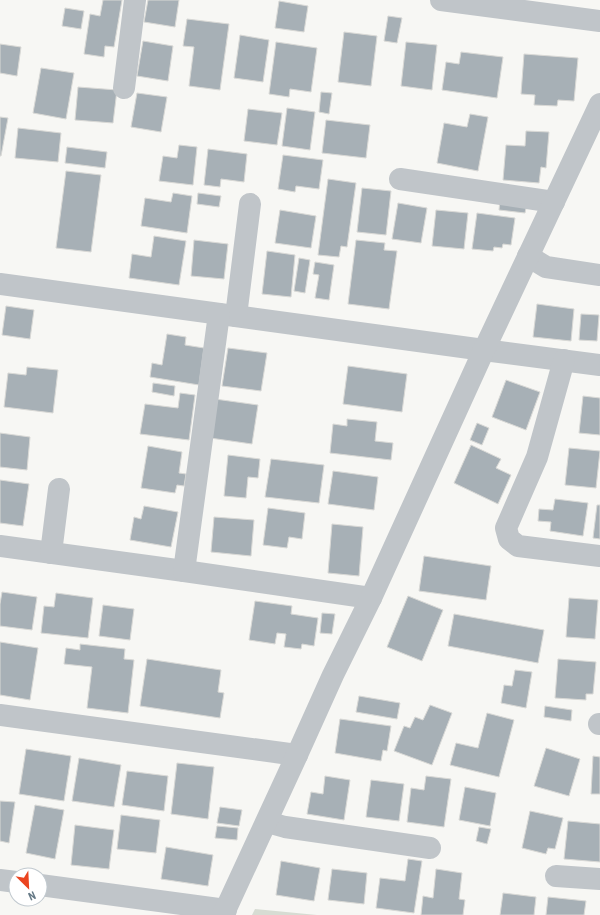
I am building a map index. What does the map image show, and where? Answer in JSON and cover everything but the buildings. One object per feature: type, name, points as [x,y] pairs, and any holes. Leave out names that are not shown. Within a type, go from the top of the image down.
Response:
[{"type":"street","points":[[124,88],[135,0]]},
{"type":"street","points":[[441,0],[600,21]]},
{"type":"street","points":[[48,886],[224,912],[298,755],[333,675],[371,598],[528,256],[597,118]]},
{"type":"street","points":[[400,179],[554,202]]},
{"type":"street","points":[[184,571],[228,315],[250,204]]},
{"type":"street","points":[[528,256],[546,267],[600,275]]},
{"type":"street","points":[[0,284],[600,365]]},
{"type":"street","points":[[564,360],[537,457],[506,528],[509,539],[518,546],[600,556]]},
{"type":"street","points":[[51,553],[59,489]]},
{"type":"street","points":[[0,546],[371,598]]},
{"type":"street","points":[[0,715],[298,755]]},
{"type":"street","points":[[267,822],[292,828],[430,848]]},
{"type":"street","points":[[556,876],[600,879]]},
{"type":"shaded area","points":[[255,909],[317,915],[252,915]]}]
